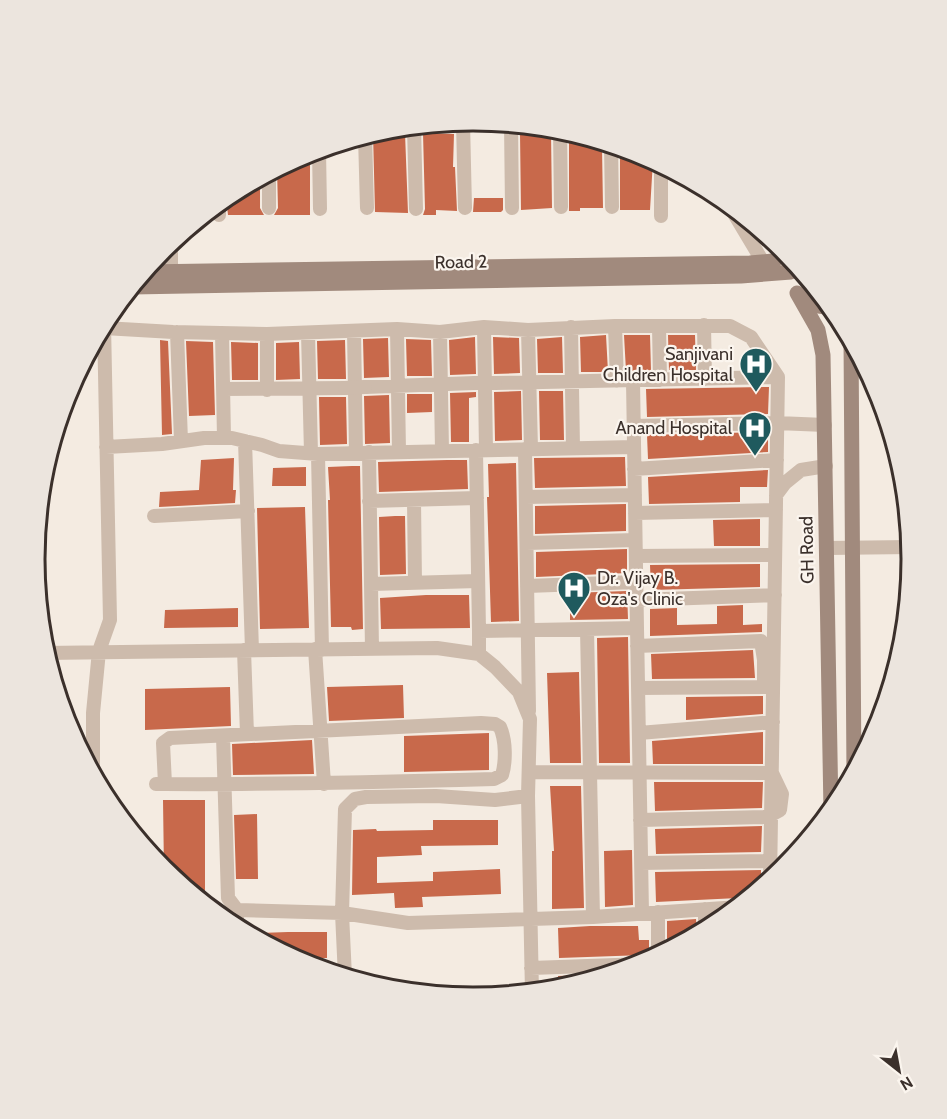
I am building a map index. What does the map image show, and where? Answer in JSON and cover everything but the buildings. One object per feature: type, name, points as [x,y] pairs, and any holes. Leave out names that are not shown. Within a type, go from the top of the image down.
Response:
[{"type":"street","points":[[464,131],[465,208]]},
{"type":"street","points":[[511,133],[512,207]]},
{"type":"street","points":[[414,136],[416,209]]},
{"type":"street","points":[[561,140],[561,207]]},
{"type":"street","points":[[365,145],[366,208]]},
{"type":"street","points":[[612,154],[612,207]]},
{"type":"street","points":[[319,160],[320,209]]},
{"type":"street","points":[[661,174],[662,216]]},
{"type":"street","points":[[269,183],[269,208]]},
{"type":"street","points":[[741,225],[763,262]]},
{"type":"street","points":[[171,257],[171,279]]},
{"type":"street","name":"Road 2","points":[[145,284],[171,279],[763,262],[777,258]]},
{"type":"street","name":"Road 2","points":[[154,274],[171,279],[741,276],[785,266]]},
{"type":"street","name":"GH Road","points":[[793,274],[797,293],[818,330],[823,355],[831,797]]},
{"type":"street","points":[[797,293],[818,305]]},
{"type":"street","points":[[704,325],[705,379]]},
{"type":"street","points":[[113,327],[177,332],[267,334],[397,329],[440,332],[484,327],[528,330],[704,325],[730,326],[751,337],[778,377],[772,773],[782,794],[782,802],[780,810],[767,817],[640,820]]},
{"type":"street","points":[[615,326],[617,381]]},
{"type":"street","points":[[659,326],[660,380]]},
{"type":"street","points":[[479,654],[477,498],[481,450],[484,327]]},
{"type":"street","points":[[571,327],[573,448]]},
{"type":"street","points":[[397,329],[399,452]]},
{"type":"street","points":[[528,330],[526,543],[532,984]]},
{"type":"street","points":[[354,331],[362,453],[369,501],[372,649]]},
{"type":"street","points":[[177,332],[181,441]]},
{"type":"street","points":[[440,332],[442,451]]},
{"type":"street","points":[[222,333],[224,438]]},
{"type":"street","points":[[308,333],[324,783]]},
{"type":"street","points":[[267,334],[267,390]]},
{"type":"street","points":[[93,757],[93,712],[99,651],[110,620],[104,341]]},
{"type":"street","points":[[851,357],[854,757]]},
{"type":"street","points":[[223,389],[309,390],[441,383],[778,377]]},
{"type":"street","points":[[633,381],[642,913]]},
{"type":"street","points":[[633,426],[777,423],[825,425]]},
{"type":"street","points":[[106,447],[224,438],[245,441],[279,451],[314,453],[634,447]]},
{"type":"street","points":[[245,441],[248,511],[247,734]]},
{"type":"street","points":[[634,470],[777,460]]},
{"type":"street","points":[[776,495],[785,483],[801,470],[826,466]]},
{"type":"street","points":[[526,497],[635,495]]},
{"type":"street","points":[[369,501],[477,498]]},
{"type":"street","points":[[414,500],[415,583]]},
{"type":"street","points":[[635,513],[776,510]]},
{"type":"street","points":[[154,516],[248,511]]},
{"type":"street","points":[[526,543],[635,540]]},
{"type":"street","points":[[827,548],[902,547]]},
{"type":"street","points":[[636,556],[775,555]]},
{"type":"street","points":[[371,584],[478,582]]},
{"type":"street","points":[[527,586],[636,582]]},
{"type":"street","points":[[637,600],[775,595]]},
{"type":"street","points":[[479,631],[637,628]]},
{"type":"street","points":[[588,629],[593,917]]},
{"type":"street","points":[[637,646],[761,641],[764,660],[764,687],[638,688]]},
{"type":"street","points":[[55,653],[437,648],[479,654],[519,692],[530,719]]},
{"type":"street","points":[[639,733],[773,722]]},
{"type":"street","points":[[495,724],[500,727],[503,734],[504,767],[502,775],[494,779],[224,785],[161,784],[163,743],[166,739],[321,730],[495,724]]},
{"type":"street","points":[[224,736],[228,898],[237,910],[237,917]]},
{"type":"street","points":[[88,746],[93,746]]},
{"type":"street","points":[[530,772],[772,773]]},
{"type":"street","points":[[345,968],[342,913],[345,809],[355,799],[366,796],[436,796],[495,800],[528,796]]},
{"type":"street","points":[[770,868],[771,815]]},
{"type":"street","points":[[641,863],[770,861]]},
{"type":"street","points":[[770,861],[773,865]]},
{"type":"street","points":[[237,910],[342,913],[408,923],[593,917],[722,908]]},
{"type":"street","points":[[705,909],[705,920]]},
{"type":"street","points":[[658,912],[658,946]]},
{"type":"street","points":[[531,968],[610,965]]},
{"type":"place","name":"Sanjivani Children Hospital","points":[[756,393]]},
{"type":"place","name":"Anand Hospital","points":[[755,457]]},
{"type":"place","name":"Dr. Vijay B. Oza's Clinic","points":[[574,617]]}]
